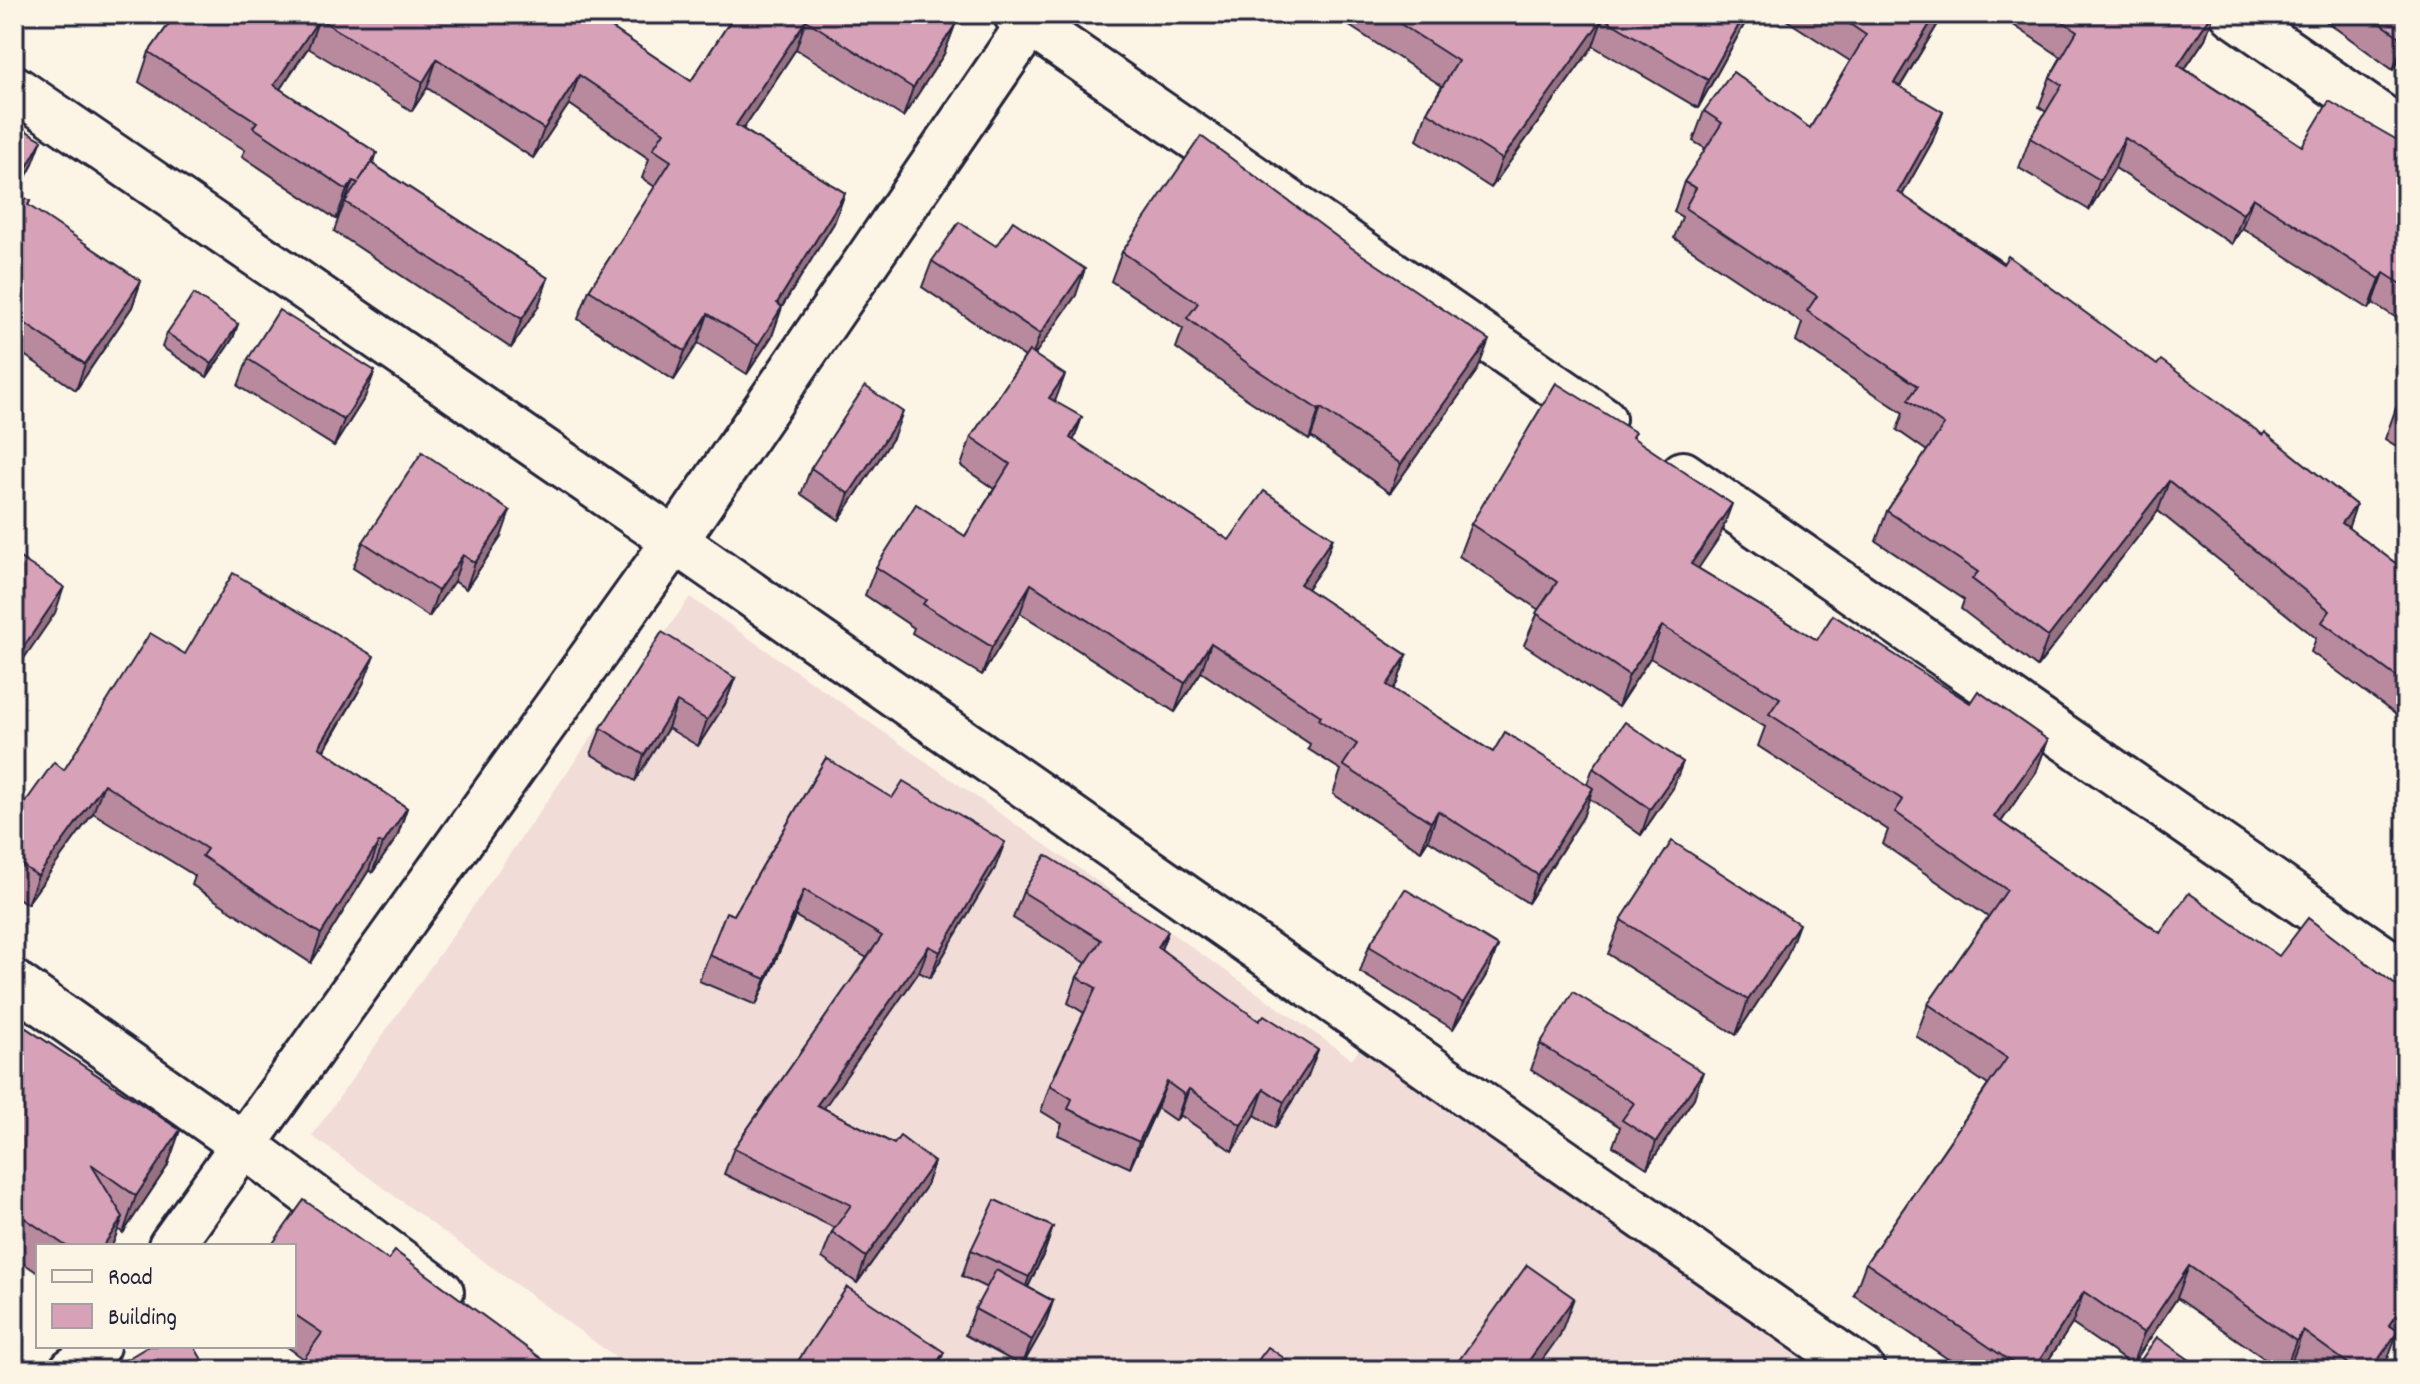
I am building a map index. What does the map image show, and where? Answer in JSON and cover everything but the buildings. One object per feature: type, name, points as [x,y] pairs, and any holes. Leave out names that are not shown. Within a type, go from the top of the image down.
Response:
[{"type":"street","points":[[2233,14],[2406,134]]},
{"type":"street","points":[[172,1244],[675,541],[1027,17],[2406,974]]},
{"type":"street","points":[[14,88],[675,541],[1862,1370]]},
{"type":"street","points":[[14,983],[245,1146],[470,1314]]},
{"type":"street","points":[[72,1370],[86,1361],[96,1348]]},
{"type":"shaded area","points":[[690,597],[1352,1059],[1362,1046],[1825,1370],[633,1370],[312,1136]]}]
